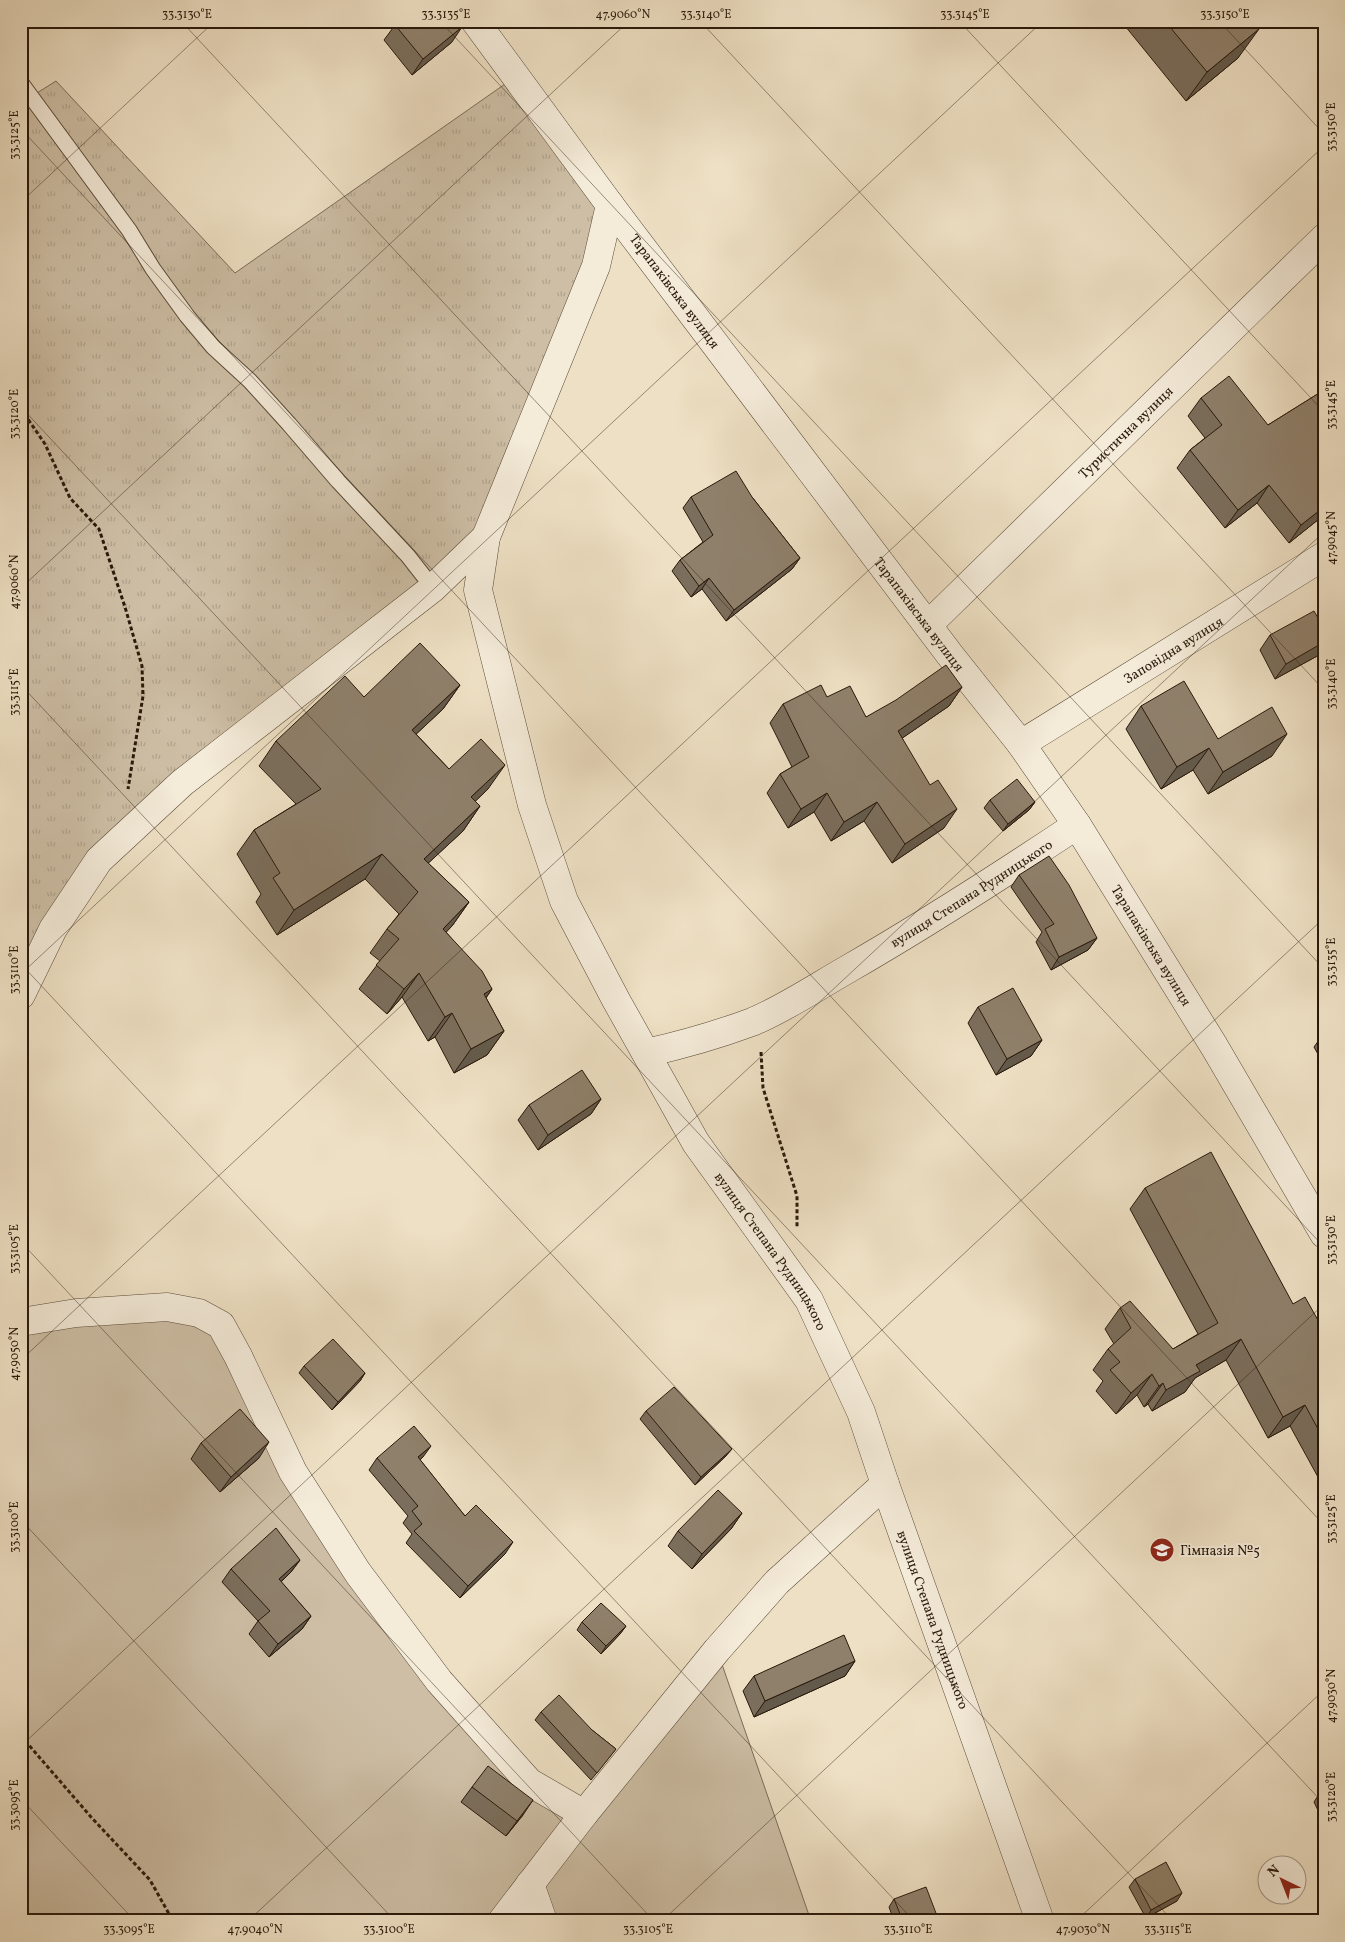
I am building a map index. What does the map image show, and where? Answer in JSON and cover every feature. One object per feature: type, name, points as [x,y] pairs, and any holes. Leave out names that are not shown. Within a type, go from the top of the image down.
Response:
[{"type":"street","name":"Тарапаківська вулиця","points":[[475,21],[610,205],[928,625],[1022,744],[1077,825],[1214,1046],[1324,1234]]},
{"type":"street","points":[[610,205],[596,266],[486,537],[478,590],[532,805],[564,901],[646,1053]]},
{"type":"street","name":"Туристична вулиця","points":[[928,625],[1324,238]]},
{"type":"street","points":[[21,995],[53,930],[99,860],[182,783],[433,588],[486,537]]},
{"type":"street","name":"Заповідна вулиця","points":[[1022,744],[1324,556]]},
{"type":"street","name":"вулиця Степана Рудницького","points":[[1040,1921],[884,1484],[861,1412],[809,1300],[696,1143],[646,1053],[688,1044],[753,1021],[885,948],[1001,876],[1077,825]]},
{"type":"street","points":[[21,1322],[76,1313],[167,1307],[199,1312],[221,1325],[238,1356],[293,1472],[363,1580],[439,1681],[529,1782],[584,1814]]},
{"type":"street","points":[[502,1921],[584,1814],[717,1650],[777,1582],[884,1484]]},
{"type":"street","points":[[530,1884],[543,1921]]},
{"type":"lane","points":[[21,83],[129,230],[153,269],[187,316],[213,347],[250,382],[289,424],[338,481],[408,556],[433,588]]},
{"type":"path","points":[[21,409],[45,444],[70,498],[99,529],[142,666],[143,696],[128,791],[124,837]]},
{"type":"path","points":[[770,1012],[761,1038],[763,1088],[797,1196],[797,1233],[785,1267]]},
{"type":"path","points":[[21,1736],[84,1809],[150,1880],[173,1921]]},
{"type":"green space","points":[[515,77],[610,205],[486,537],[99,860],[21,995],[21,103],[56,81],[235,273]]},
{"type":"green space","points":[[199,1313],[293,1472],[439,1681],[585,1814],[717,1650],[811,1921],[21,1921],[21,1322]]},
{"type":"building","points":[[399,21],[458,21],[462,27],[423,59],[395,25]]},
{"type":"building","points":[[1165,21],[1253,21],[1259,29],[1207,72]]},
{"type":"building","points":[[1229,376],[1268,425],[1324,390],[1324,507],[1301,525],[1269,485],[1238,510],[1190,450],[1222,425],[1201,398]]},
{"type":"building","points":[[736,471],[752,497],[800,558],[734,610],[709,578],[699,586],[680,560],[713,535],[691,497]]},
{"type":"building","points":[[1314,611],[1324,629],[1324,642],[1286,664],[1270,635]]},
{"type":"building","points":[[420,643],[460,685],[412,730],[449,769],[481,739],[505,765],[471,797],[480,806],[424,859],[469,902],[443,929],[482,971],[492,989],[484,994],[504,1031],[471,1049],[452,1013],[445,1017],[419,973],[404,989],[376,965],[399,939],[387,929],[418,892],[382,854],[294,910],[273,878],[280,873],[254,830],[321,789],[276,741],[345,676],[364,697]]},
{"type":"building","points":[[946,665],[962,687],[898,731],[930,785],[938,780],[957,809],[905,844],[877,802],[844,822],[827,793],[801,809],[780,774],[809,757],[783,704],[821,685],[827,697],[850,686],[866,717],[896,700]]},
{"type":"building","points":[[1184,681],[1218,739],[1272,707],[1287,734],[1223,772],[1209,748],[1177,767],[1141,706]]},
{"type":"building","points":[[1017,779],[1035,802],[1008,824],[990,800]]},
{"type":"building","points":[[1049,856],[1069,885],[1097,938],[1059,957],[1045,929],[1054,924],[1019,875]]},
{"type":"building","points":[[1013,988],[1042,1040],[1007,1059],[978,1007]]},
{"type":"building","points":[[582,1070],[601,1099],[548,1135],[529,1105]]},
{"type":"building","points":[[1211,1152],[1293,1304],[1305,1297],[1324,1331],[1324,1440],[1305,1405],[1283,1417],[1241,1339],[1196,1365],[1200,1371],[1166,1390],[1163,1383],[1159,1386],[1152,1374],[1131,1393],[1110,1370],[1120,1362],[1108,1349],[1131,1328],[1120,1308],[1130,1301],[1173,1349],[1218,1323],[1145,1188]]},
{"type":"building","points":[[333,1339],[365,1373],[338,1402],[304,1366]]},
{"type":"building","points":[[674,1387],[732,1449],[701,1477],[646,1411]]},
{"type":"building","points":[[240,1409],[269,1442],[231,1477],[201,1443]]},
{"type":"building","points":[[414,1426],[431,1446],[418,1457],[465,1516],[476,1505],[513,1542],[468,1586],[414,1531],[422,1524],[412,1511],[418,1506],[377,1458]]},
{"type":"building","points":[[718,1490],[742,1513],[702,1554],[678,1531]]},
{"type":"building","points":[[276,1528],[300,1560],[279,1579],[311,1616],[278,1644],[258,1621],[270,1611],[231,1569]]},
{"type":"building","points":[[601,1603],[626,1626],[606,1646],[582,1622]]},
{"type":"building","points":[[844,1635],[855,1661],[765,1701],[754,1676]]},
{"type":"building","points":[[559,1695],[592,1730],[616,1749],[597,1773],[541,1712]]},
{"type":"building","points":[[488,1766],[533,1800],[517,1821],[472,1787]]},
{"type":"building","points":[[1166,1862],[1182,1893],[1151,1910],[1135,1879]]},
{"type":"building","points":[[926,1887],[939,1921],[903,1921],[894,1899]]},
{"type":"place","name":"Гімназія №5","points":[[1162,1550]]}]
